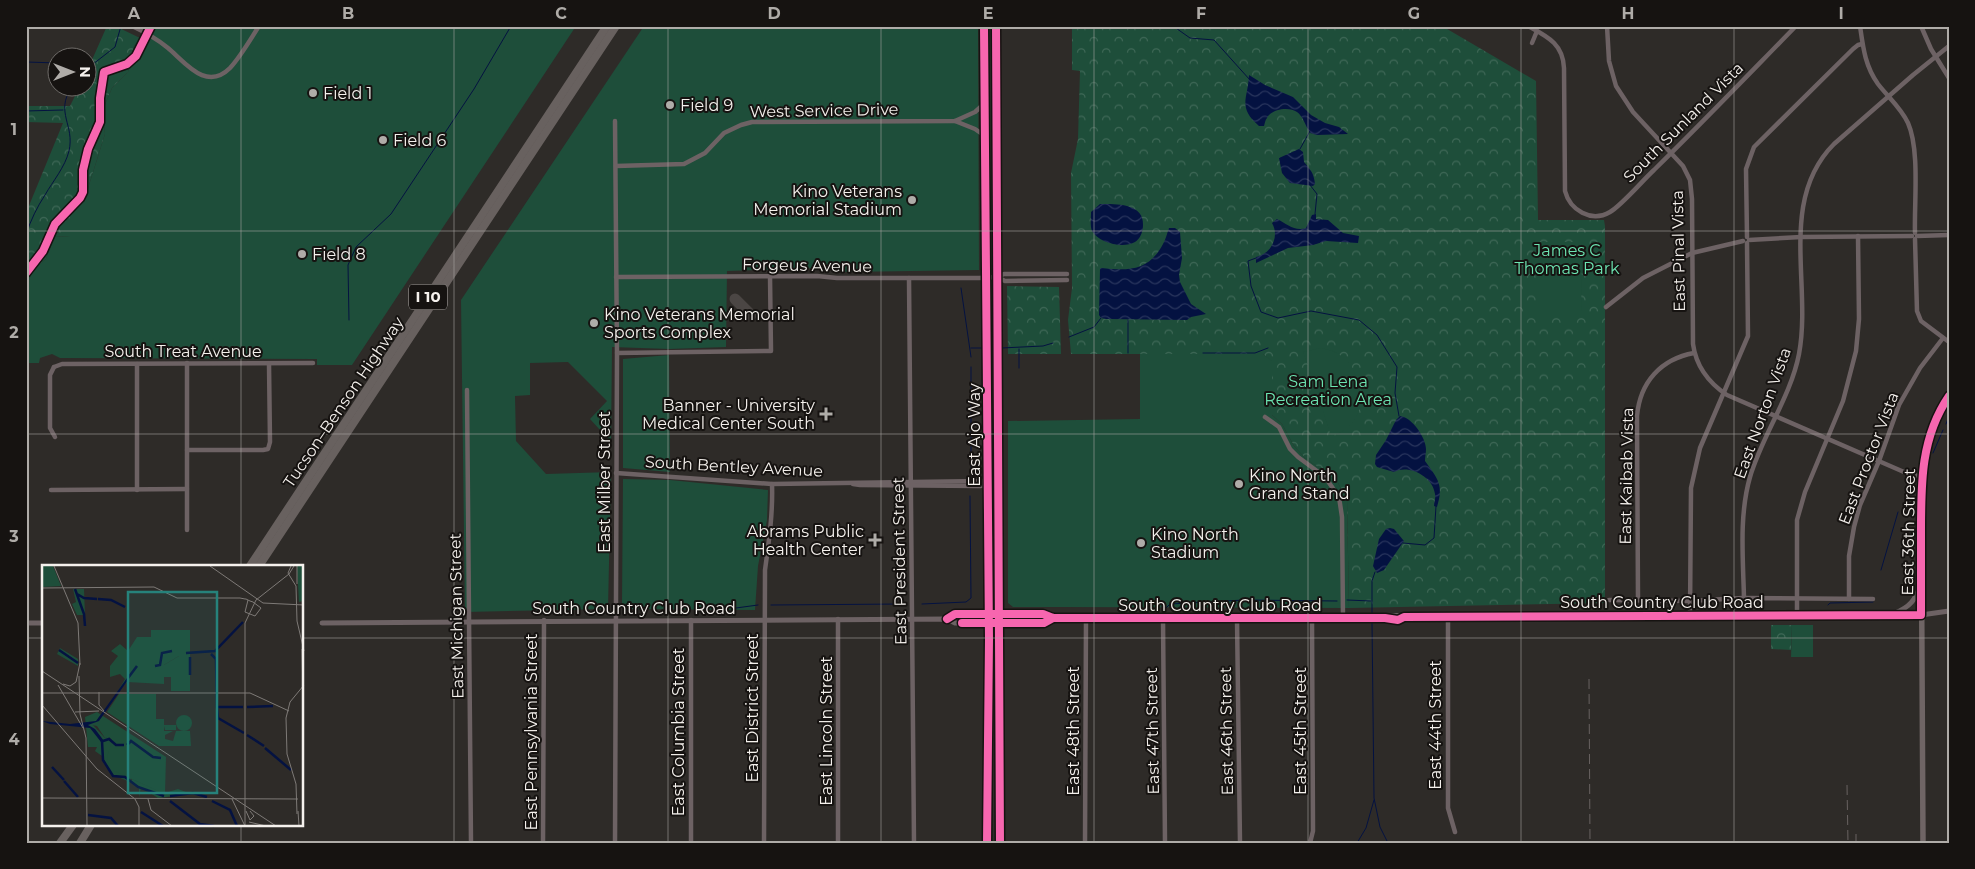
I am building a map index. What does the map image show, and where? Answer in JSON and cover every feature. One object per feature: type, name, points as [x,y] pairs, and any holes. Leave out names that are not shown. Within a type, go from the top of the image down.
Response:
[{"type":"highway","name":"Tucson–Benson Highway","points":[[251,565],[607,26]]},
{"type":"highway","name":"Tucson–Benson Highway","points":[[260,565],[616,26]]},
{"type":"highway","points":[[60,843],[72,826]]},
{"type":"highway","points":[[80,843],[90,826]]},
{"type":"main road","name":"East Ajo Way","points":[[984,26],[988,483],[988,843]]},
{"type":"main road","name":"East Ajo Way","points":[[996,26],[1000,843]]},
{"type":"main road","name":"East 36th Street","points":[[1923,843],[1920,585],[1921,477],[1926,450],[1937,415],[1949,396]]},
{"type":"main road","points":[[988,736],[1000,736]]},
{"type":"street","points":[[132,26],[155,38],[189,69],[209,76],[215,76],[229,69],[259,26]]},
{"type":"street","points":[[1528,26],[1553,40],[1562,54],[1564,152],[1571,152]]},
{"type":"street","name":"East Pinal Vista","points":[[1608,26],[1609,62],[1613,79],[1620,93],[1633,112],[1683,166],[1690,180],[1692,334],[1694,353]]},
{"type":"street","name":"South Sunland Vista","points":[[1564,152],[1565,191],[1570,203],[1579,211],[1594,215],[1611,212],[1672,153],[1796,26]]},
{"type":"street","points":[[1860,26],[1862,44],[1870,70],[1905,118],[1912,139],[1917,311],[1921,321],[1949,342]]},
{"type":"street","points":[[1921,26],[1935,56],[1949,78]]},
{"type":"street","points":[[1532,43],[1538,31]]},
{"type":"street","points":[[1690,616],[1690,501],[1692,480],[1700,448],[1748,336],[1746,169],[1754,147],[1856,47],[1862,44]]},
{"type":"street","name":"East Norton Vista","points":[[1744,598],[1743,521],[1747,490],[1755,464],[1793,375],[1800,352],[1802,318],[1801,237],[1805,196],[1816,166],[1834,144],[1949,46]]},
{"type":"street","points":[[1564,93],[1571,93]]},
{"type":"street","name":"West Service Drive","points":[[955,121],[975,112],[985,103]]},
{"type":"street","name":"East Milber Street","points":[[615,121],[617,353],[615,843]]},
{"type":"street","name":"West Service Drive","points":[[616,166],[684,164],[705,153],[724,133],[752,122],[955,121],[975,129],[986,136]]},
{"type":"street","points":[[1797,615],[1797,520],[1803,499],[1846,392],[1860,342],[1858,236]]},
{"type":"street","points":[[1606,307],[1643,278],[1692,253],[1746,240],[1801,237],[1947,236]]},
{"type":"street","name":"Forgeus Avenue","points":[[616,277],[986,278],[1004,274],[1067,274]]},
{"type":"street","points":[[617,353],[771,351],[770,276]]},
{"type":"street","name":"Forgeus Avenue","points":[[997,277],[1004,281],[1067,280]]},
{"type":"street","name":"East President Street","points":[[909,278],[914,843]]},
{"type":"street","name":"East Proctor Vista","points":[[1849,599],[1849,556],[1854,527],[1902,400],[1920,368],[1943,338]]},
{"type":"street","points":[[1694,353],[1704,373],[1723,393],[1904,472],[1921,477]]},
{"type":"street","name":"East Kaibab Vista","points":[[1638,600],[1637,416],[1640,395],[1646,380],[1655,372],[1671,360],[1694,353]]},
{"type":"street","name":"South Treat Avenue","points":[[55,437],[50,428],[50,375],[52,365],[313,363]]},
{"type":"street","points":[[137,364],[137,490]]},
{"type":"street","points":[[187,364],[187,530]]},
{"type":"street","points":[[188,450],[268,449],[270,442],[270,364]]},
{"type":"street","name":"East Michigan Street","points":[[467,390],[471,843]]},
{"type":"street","points":[[1265,417],[1278,427],[1290,449],[1325,477],[1339,497],[1342,518],[1343,618]]},
{"type":"street","name":"South Bentley Avenue","points":[[616,473],[772,484],[982,481],[998,484]]},
{"type":"street","name":"East District Street","points":[[764,843],[764,570],[771,532],[772,484]]},
{"type":"street","points":[[51,490],[187,489]]},
{"type":"street","points":[[1892,615],[1916,599],[1920,585]]},
{"type":"street","name":"South Country Club Road","points":[[1609,600],[1874,599]]},
{"type":"street","name":"South Country Club Road","points":[[947,619],[955,614],[1043,614],[1054,618],[1163,620],[1386,618],[1392,615],[1400,615],[1404,618],[1921,615],[1949,611]]},
{"type":"street","name":"East 44th Street","points":[[1448,617],[1448,808],[1455,832]]},
{"type":"street","name":"South Country Club Road","points":[[322,623],[838,619],[947,619],[955,623],[1044,623],[1054,618]]},
{"type":"street","name":"East 48th Street","points":[[1085,843],[1086,618]]},
{"type":"street","name":"East Lincoln Street","points":[[838,619],[838,843]]},
{"type":"street","name":"East 46th Street","points":[[1237,619],[1240,843]]},
{"type":"street","name":"East 45th Street","points":[[1310,843],[1313,831],[1312,619]]},
{"type":"street","name":"East Pennsylvania Street","points":[[543,843],[544,620]]},
{"type":"street","name":"East Columbia Street","points":[[691,620],[691,843]]},
{"type":"street","name":"East 47th Street","points":[[1163,620],[1165,843]]},
{"type":"street","points":[[26,623],[42,623]]},
{"type":"green space","points":[[107,26],[115,26],[140,38],[134,46],[128,72],[112,88],[103,109],[105,134],[84,201],[70,236],[54,237],[46,259],[34,269],[26,286],[26,213],[63,123],[26,122],[26,106],[70,106],[74,98],[98,98],[97,48]]},
{"type":"green space","points":[[148,26],[576,26],[352,365],[317,365],[317,359],[60,358],[52,354],[40,358],[39,363],[26,363],[26,286],[34,269],[46,259],[54,237],[70,236],[70,213],[84,201],[105,134],[103,109],[112,88],[128,72],[134,46]]},
{"type":"green space","name":"Kino Veterans Memorial Sports Complex","points":[[644,26],[978,26],[979,270],[847,272],[819,268],[727,271],[726,347],[669,349],[612,347],[611,442],[590,419],[607,401],[568,362],[530,363],[530,395],[515,396],[516,441],[546,474],[611,472],[608,609],[465,612],[461,300]]},
{"type":"green space","points":[[1072,26],[1442,26],[1536,81],[1538,220],[1604,220],[1605,226],[1605,603],[1349,608],[1347,501],[1337,481],[1305,458],[1294,446],[1282,424],[1272,415],[1271,361],[1263,354],[1071,354],[1068,320],[1072,288],[1071,173],[1078,139],[1080,71],[1072,70]]},
{"type":"green space","name":"James C Thomas Park","points":[[1539,242],[1582,242],[1581,313],[1539,313]]},
{"type":"green space","points":[[1007,286],[1059,287],[1061,354],[1008,354]]},
{"type":"green space","points":[[1320,348],[1332,351],[1343,357],[1351,366],[1356,378],[1320,391],[1316,389],[1303,352]]},
{"type":"green space","points":[[1140,354],[1263,354],[1272,361],[1272,415],[1282,424],[1294,446],[1305,458],[1337,481],[1347,501],[1349,608],[1013,607],[1008,603],[1008,421],[1140,419]]},
{"type":"green space","name":"Kino Veterans Memorial Sports Complex","points":[[669,355],[670,472],[623,468],[623,359]]},
{"type":"green space","points":[[1358,382],[1361,400],[1357,415],[1347,428],[1331,436],[1319,398],[1324,393]]},
{"type":"green space","points":[[623,479],[670,480],[768,490],[767,520],[758,566],[755,610],[626,609],[622,604]]},
{"type":"green space","points":[[1771,625],[1792,625],[1791,650],[1771,649]]},
{"type":"green space","points":[[1792,625],[1813,625],[1813,657],[1791,657]]},
{"type":"water","points":[[1249,75],[1265,85],[1293,97],[1311,115],[1325,123],[1339,127],[1348,134],[1317,135],[1310,133],[1299,114],[1290,109],[1280,109],[1272,112],[1266,119],[1264,126],[1259,126],[1252,119],[1246,108],[1245,102]]},
{"type":"water","points":[[1299,149],[1303,152],[1304,162],[1313,174],[1315,184],[1313,186],[1290,183],[1282,173],[1279,158]]},
{"type":"water","points":[[1100,204],[1128,206],[1139,212],[1143,225],[1142,233],[1135,242],[1124,245],[1112,244],[1095,235],[1091,229],[1091,212]]},
{"type":"water","points":[[1316,214],[1316,219],[1328,220],[1343,233],[1359,236],[1358,243],[1326,241],[1313,245],[1288,248],[1256,263],[1256,257],[1270,249],[1273,244],[1275,234],[1272,223],[1277,219],[1291,227],[1302,229],[1306,228],[1312,215]]},
{"type":"water","points":[[1169,228],[1175,228],[1180,232],[1182,258],[1179,275],[1180,282],[1191,304],[1206,314],[1191,317],[1187,320],[1101,318],[1099,315],[1100,269],[1129,269],[1145,264],[1157,253],[1164,242]]},
{"type":"water","points":[[1400,416],[1405,417],[1414,424],[1424,439],[1426,449],[1425,461],[1439,482],[1440,493],[1437,507],[1434,506],[1435,496],[1433,488],[1425,477],[1413,471],[1400,470],[1394,472],[1377,467],[1375,464],[1376,455]]},
{"type":"water","points":[[1386,529],[1394,529],[1404,541],[1384,570],[1377,573],[1373,566],[1379,539]]},
{"type":"waterway","points":[[98,60],[115,47],[121,26]]},
{"type":"waterway","points":[[349,320],[348,265],[356,247],[391,214],[474,89],[511,26]]},
{"type":"waterway","points":[[1173,26],[1190,38],[1214,40],[1250,80]]},
{"type":"waterway","points":[[26,62],[48,63]]},
{"type":"waterway","points":[[26,234],[37,209],[62,168],[69,151],[70,134],[65,112],[67,98]]},
{"type":"waterway","points":[[26,111],[63,110]]},
{"type":"waterway","points":[[1300,149],[1310,131]]},
{"type":"waterway","points":[[1310,185],[1317,194],[1315,214]]},
{"type":"waterway","points":[[1256,258],[1248,261],[1251,286],[1261,312],[1278,318],[1311,311],[1359,320],[1377,335],[1397,367],[1395,393],[1399,416]]},
{"type":"waterway","points":[[961,288],[971,357]]},
{"type":"waterway","points":[[1069,337],[1094,327],[1101,318]]},
{"type":"waterway","points":[[1128,320],[1128,353]]},
{"type":"waterway","points":[[1001,348],[1043,346],[1053,343]]},
{"type":"waterway","points":[[971,348],[985,348]]},
{"type":"waterway","points":[[1203,353],[1255,353],[1268,348]]},
{"type":"waterway","points":[[1019,349],[1019,368]]},
{"type":"waterway","points":[[971,367],[971,474]]},
{"type":"waterway","points":[[1946,424],[1949,416]]},
{"type":"waterway","points":[[1933,453],[1943,430]]},
{"type":"waterway","points":[[922,604],[966,602],[971,598],[970,496]]},
{"type":"waterway","points":[[1403,543],[1425,545],[1434,538],[1436,506]]},
{"type":"waterway","points":[[1881,570],[1898,512]]},
{"type":"waterway","points":[[1372,617],[1372,581],[1375,572]]},
{"type":"waterway","points":[[1164,610],[1170,604],[1244,600],[1337,601]]},
{"type":"waterway","points":[[1347,600],[1371,601]]},
{"type":"waterway","points":[[1828,605],[1830,603],[1873,602]]},
{"type":"waterway","points":[[771,605],[903,604]]},
{"type":"waterway","points":[[736,608],[758,605]]},
{"type":"waterway","points":[[1372,621],[1374,798],[1380,827],[1388,843]]},
{"type":"waterway","points":[[1357,843],[1366,828],[1374,800]]},
{"type":"taxiway","points":[[735,299],[751,315]]},
{"type":"railway","points":[[1589,679],[1590,843]]},
{"type":"railway","points":[[1847,785],[1848,843]]},
{"type":"railway","points":[[1856,834],[1856,843]]},
{"type":"cycle path","points":[[26,273],[43,251],[55,224],[80,198],[83,192],[83,170],[88,149],[100,122],[100,98],[104,72],[127,64],[136,56],[151,26]]},
{"type":"cycle path","points":[[984,26],[989,639],[987,843]]},
{"type":"cycle path","points":[[996,26],[1000,843]]},
{"type":"cycle path","points":[[947,619],[955,614],[1043,614],[1053,618],[1385,618],[1398,620],[1404,617],[1921,615],[1921,495],[1924,460],[1933,427],[1949,396]]},
{"type":"cycle path","points":[[962,623],[1044,623],[1053,618]]},
{"type":"place","name":"Field 1","points":[[313,93]]},
{"type":"place","name":"Field 9","points":[[670,105]]},
{"type":"place","name":"Field 6","points":[[383,140]]},
{"type":"place","name":"Kino Veterans Memorial Stadium","points":[[912,200]]},
{"type":"place","name":"Field 8","points":[[302,254]]},
{"type":"place","name":"Kino Veterans Memorial Sports Complex","points":[[594,323]]},
{"type":"place","name":"Banner - University Medical Center South","points":[[826,414]]},
{"type":"place","name":"Kino North Grand Stand","points":[[1239,484]]},
{"type":"place","name":"Abrams Public Health Center","points":[[875,540]]},
{"type":"place","name":"Kino North Stadium","points":[[1141,543]]},
{"type":"park label","name":"Sam Lena Recreation Area","points":[[1328,390]]}]
